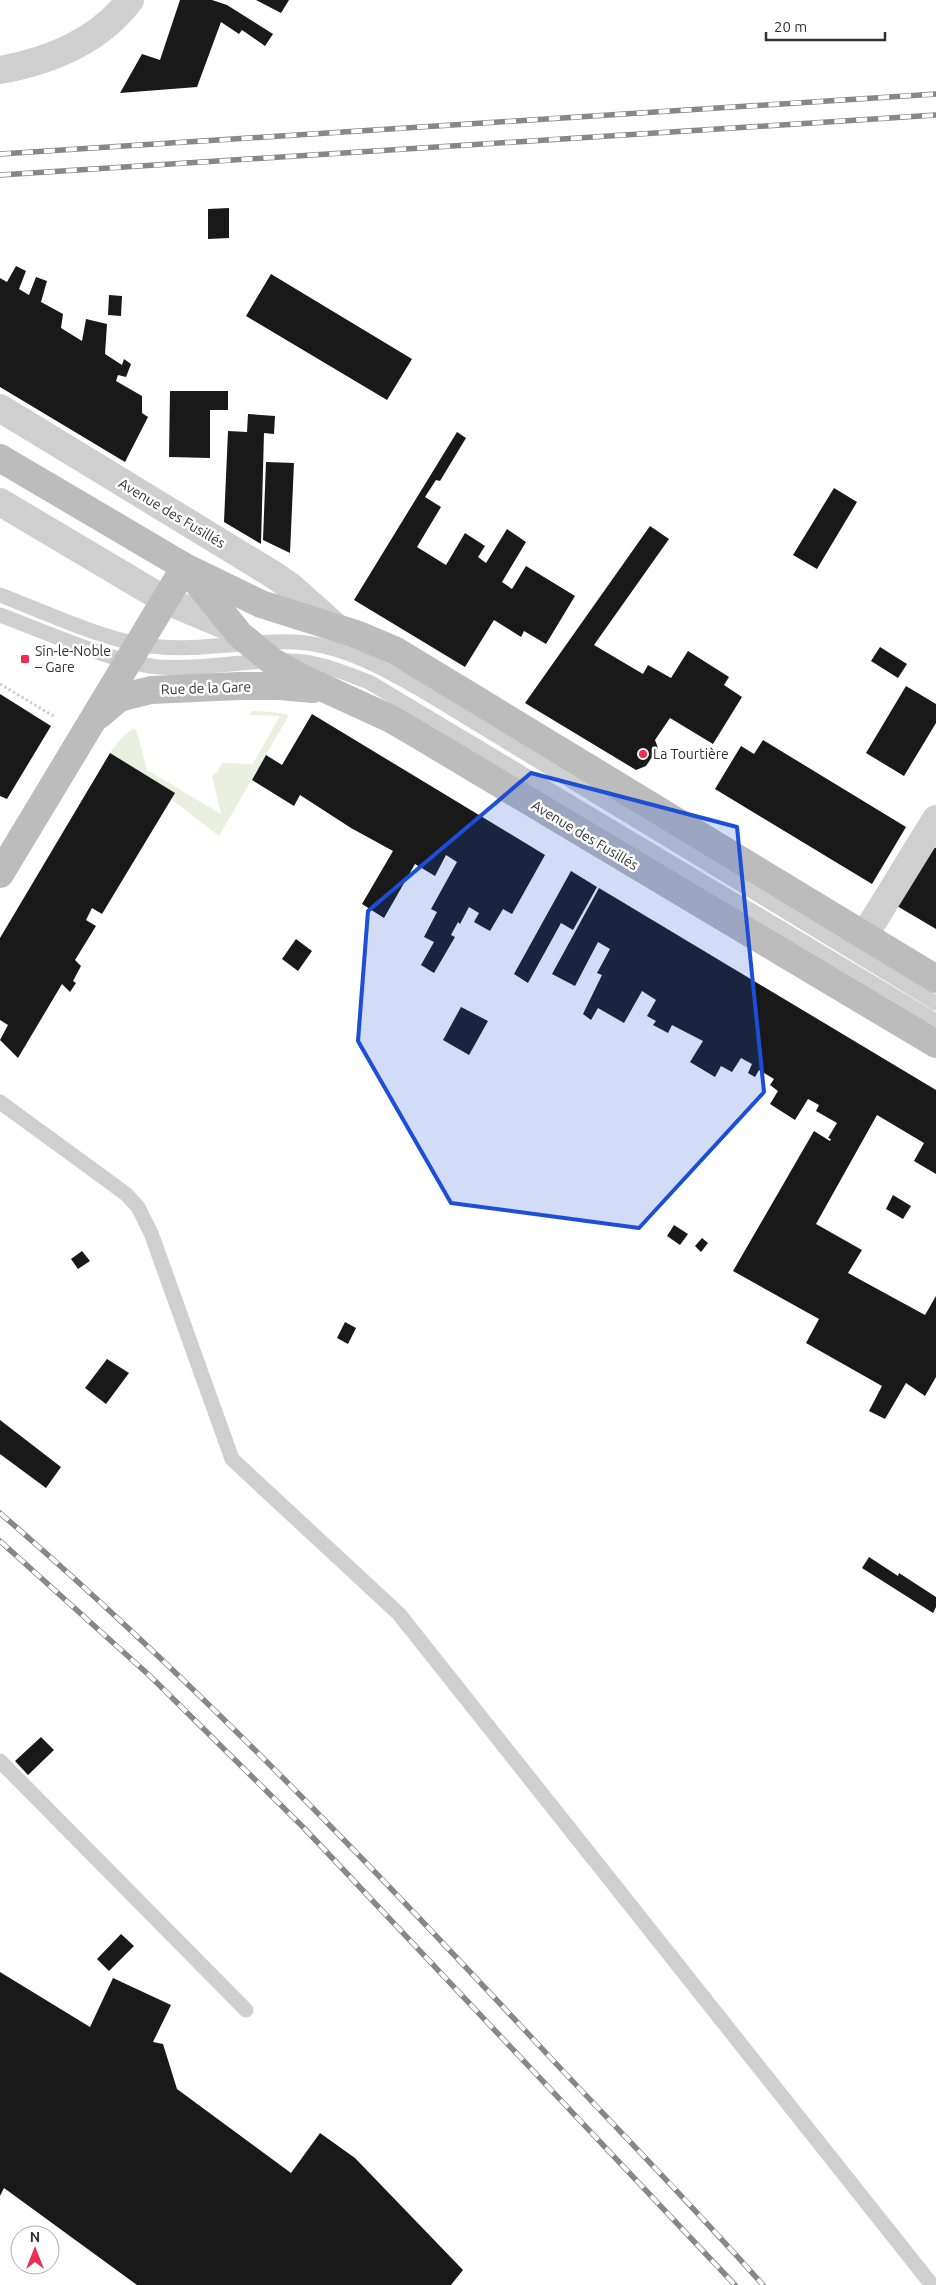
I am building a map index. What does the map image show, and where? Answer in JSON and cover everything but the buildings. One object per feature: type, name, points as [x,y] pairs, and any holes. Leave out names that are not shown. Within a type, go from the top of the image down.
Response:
[{"type":"main road","points":[[0,458],[185,567]]},
{"type":"main road","name":"Avenue des Fusillés","points":[[185,567],[261,604],[374,641],[413,661],[936,979]]},
{"type":"main road","name":"Avenue des Fusillés","points":[[185,567],[242,636],[273,662],[391,719],[936,1044]]},
{"type":"main road","name":"Rue de la Gare","points":[[0,874],[75,724],[133,652],[185,567]]},
{"type":"main road","name":"Rue de la Gare","points":[[75,724],[119,698],[151,690],[280,686],[337,694]]},
{"type":"street","points":[[0,70],[37,61],[81,43],[120,14],[130,0]]},
{"type":"street","name":"Avenue des Fusillés","points":[[0,408],[274,575],[291,587],[336,627]]},
{"type":"street","name":"Avenue des Fusillés","points":[[0,502],[165,600],[242,636]]},
{"type":"street","points":[[864,936],[936,819]]},
{"type":"lane","points":[[0,595],[112,637],[158,666],[173,667],[273,662],[310,663],[336,669],[386,691],[936,1021]]},
{"type":"lane","points":[[0,615],[102,653],[187,648],[242,636],[324,646],[353,655],[402,679],[936,1003]]},
{"type":"lane","points":[[0,1102],[126,1194],[138,1207],[151,1233],[232,1459],[399,1614],[932,2285]]},
{"type":"lane","points":[[0,1761],[246,2010]]},
{"type":"path","points":[[0,684],[75,724]]},
{"type":"highlighted area","points":[[531,773],[737,827],[764,1092],[639,1228],[451,1203],[358,1041],[368,911]]},
{"type":"shaded area","points":[[252,711],[289,715],[219,836],[171,799],[174,793],[110,753],[123,736],[134,728],[137,732],[147,770],[221,814],[212,776],[217,772],[222,763],[253,764],[280,716],[249,715]]},
{"type":"railway","points":[[0,154],[936,94]]},
{"type":"railway","points":[[0,175],[936,115]]},
{"type":"railway","points":[[0,1513],[143,1642],[281,1776],[415,1914],[683,2197],[763,2285]]},
{"type":"railway","points":[[0,1541],[150,1676],[304,1828],[735,2285]]},
{"type":"place","name":"Sin-le-Noble – Gare","points":[[25,659]]},
{"type":"place","name":"La Tourtière","points":[[643,754]]}]
